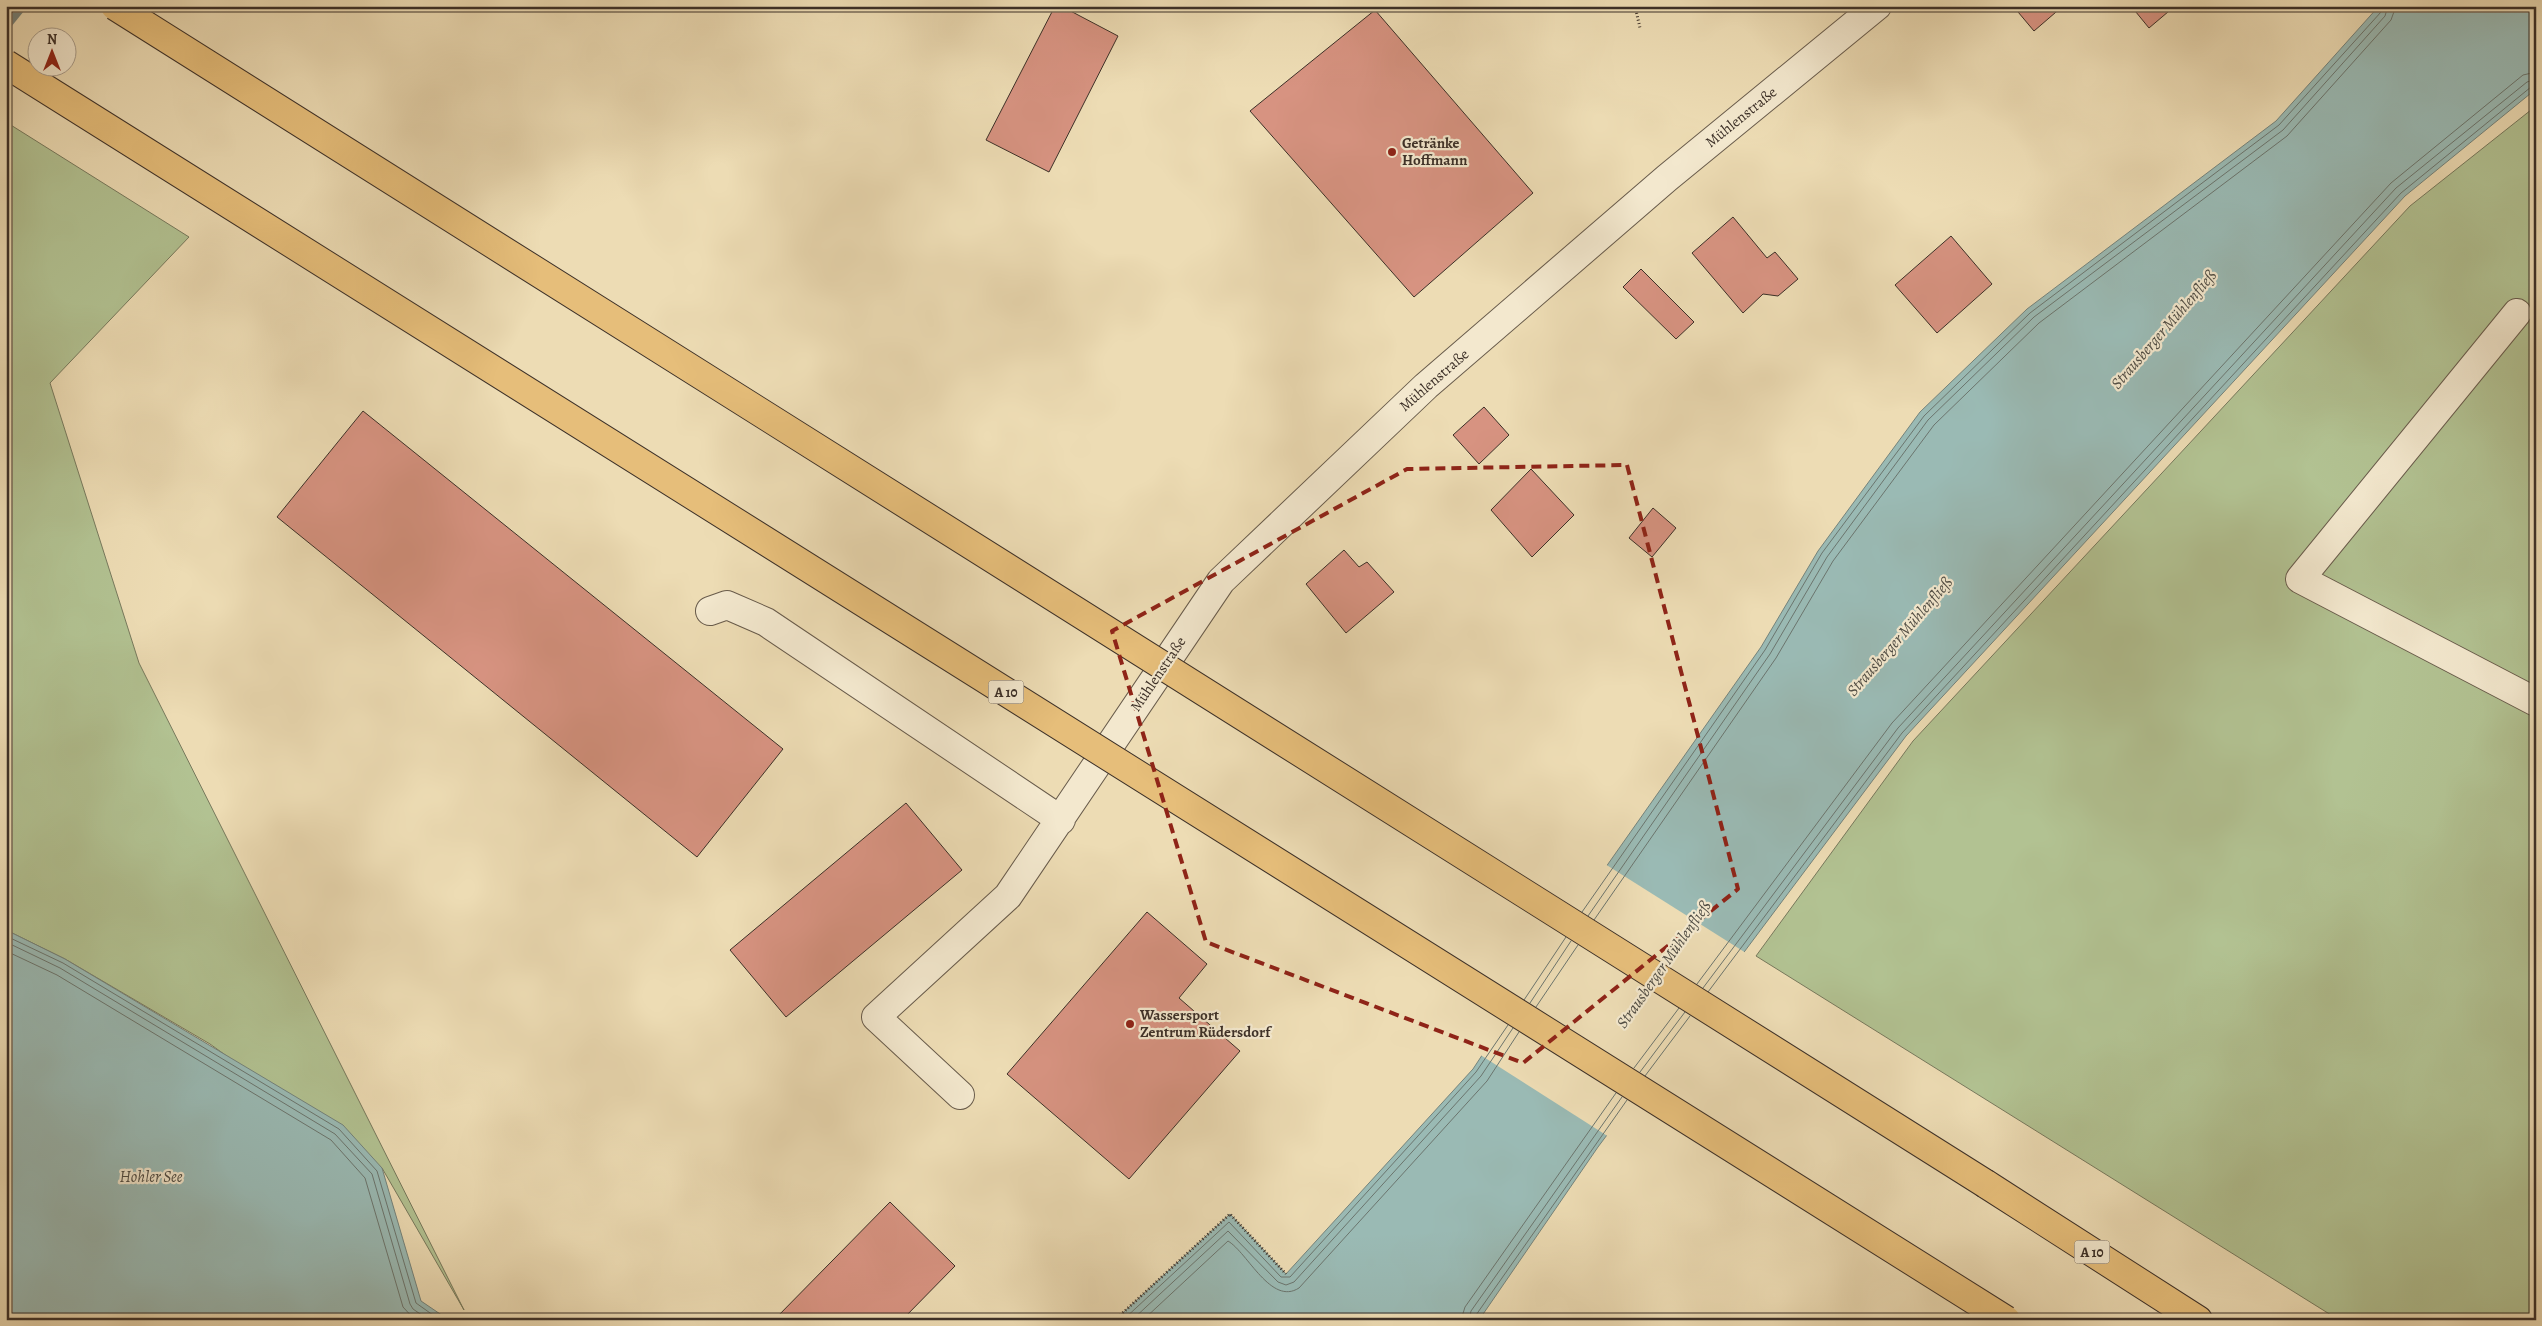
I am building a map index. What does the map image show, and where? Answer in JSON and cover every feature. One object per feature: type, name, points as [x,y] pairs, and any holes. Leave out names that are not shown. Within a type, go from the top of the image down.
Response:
[{"type":"highway","name":"A 10","points":[[115,6],[2198,1320]]},
{"type":"highway","name":"A 10","points":[[6,64],[2006,1320]]},
{"type":"street","name":"Mühlenstraße","points":[[960,1095],[876,1017],[1008,896],[1221,580],[1426,386],[1667,178],[1877,6]]},
{"type":"street","points":[[2517,313],[2300,579],[2536,702]]},
{"type":"street","points":[[710,611],[727,605],[766,622],[1061,820]]},
{"type":"path","points":[[1635,6],[1640,28]]},
{"type":"path","points":[[1116,1320],[1230,1214],[1286,1274]]},
{"type":"highlighted area","points":[[1627,465],[1738,889],[1523,1063],[1206,942],[1112,631],[1407,469]]},
{"type":"green space","points":[[2536,106],[2536,1320],[2339,1320],[1756,956],[1913,741],[2410,206]]},
{"type":"green space","points":[[6,122],[189,237],[50,383],[139,663],[464,1310],[382,1168],[210,1044],[65,959],[6,930]]},
{"type":"water","name":"Strausberger Mühlenfließ","points":[[2379,6],[2536,6],[2536,89],[2405,196],[1906,736],[1598,1147],[1479,1320],[1115,1320],[1230,1214],[1286,1274],[1473,1069],[1608,864],[1761,647],[1818,551],[1920,412],[2027,309],[2276,121]]},
{"type":"water","name":"Hohler See","points":[[6,930],[65,959],[343,1125],[382,1168],[421,1301],[449,1320],[6,1320]]},
{"type":"pier","points":[[1605,864],[1746,953],[1609,1137],[1479,1054]]},
{"type":"building","points":[[1055,6],[1061,6],[1118,36],[1049,172],[986,140]]},
{"type":"building","points":[[2013,6],[2063,6],[2034,31]]},
{"type":"building","points":[[2131,6],[2175,6],[2149,28]]},
{"type":"building","name":"Getränke Hoffmann","points":[[1375,10],[1533,193],[1414,297],[1250,111]]},
{"type":"building","points":[[1733,217],[1767,258],[1775,252],[1798,279],[1778,296],[1763,294],[1743,313],[1692,253]]},
{"type":"building","points":[[1951,236],[1992,284],[1937,333],[1895,285]]},
{"type":"building","points":[[1641,269],[1694,322],[1676,339],[1623,287]]},
{"type":"building","points":[[1484,407],[1509,435],[1479,464],[1453,435]]},
{"type":"building","points":[[363,411],[783,749],[697,857],[277,517]]},
{"type":"building","points":[[1531,469],[1574,515],[1532,557],[1491,510]]},
{"type":"building","points":[[1653,508],[1676,528],[1652,557],[1629,538]]},
{"type":"building","points":[[1344,550],[1359,567],[1367,562],[1394,592],[1346,633],[1306,584]]},
{"type":"building","points":[[906,803],[962,870],[786,1017],[730,950]]},
{"type":"building","name":"Wassersport Zentrum Rüdersdorf","points":[[1147,912],[1207,964],[1179,998],[1240,1051],[1129,1179],[1007,1074]]},
{"type":"building","points":[[890,1202],[955,1266],[902,1320],[774,1320]]},
{"type":"waterway","points":[[6,22],[19,6]]},
{"type":"place","name":"Getränke Hoffmann","points":[[1392,152]]},
{"type":"place","name":"Wassersport Zentrum Rüdersdorf","points":[[1130,1024]]}]
